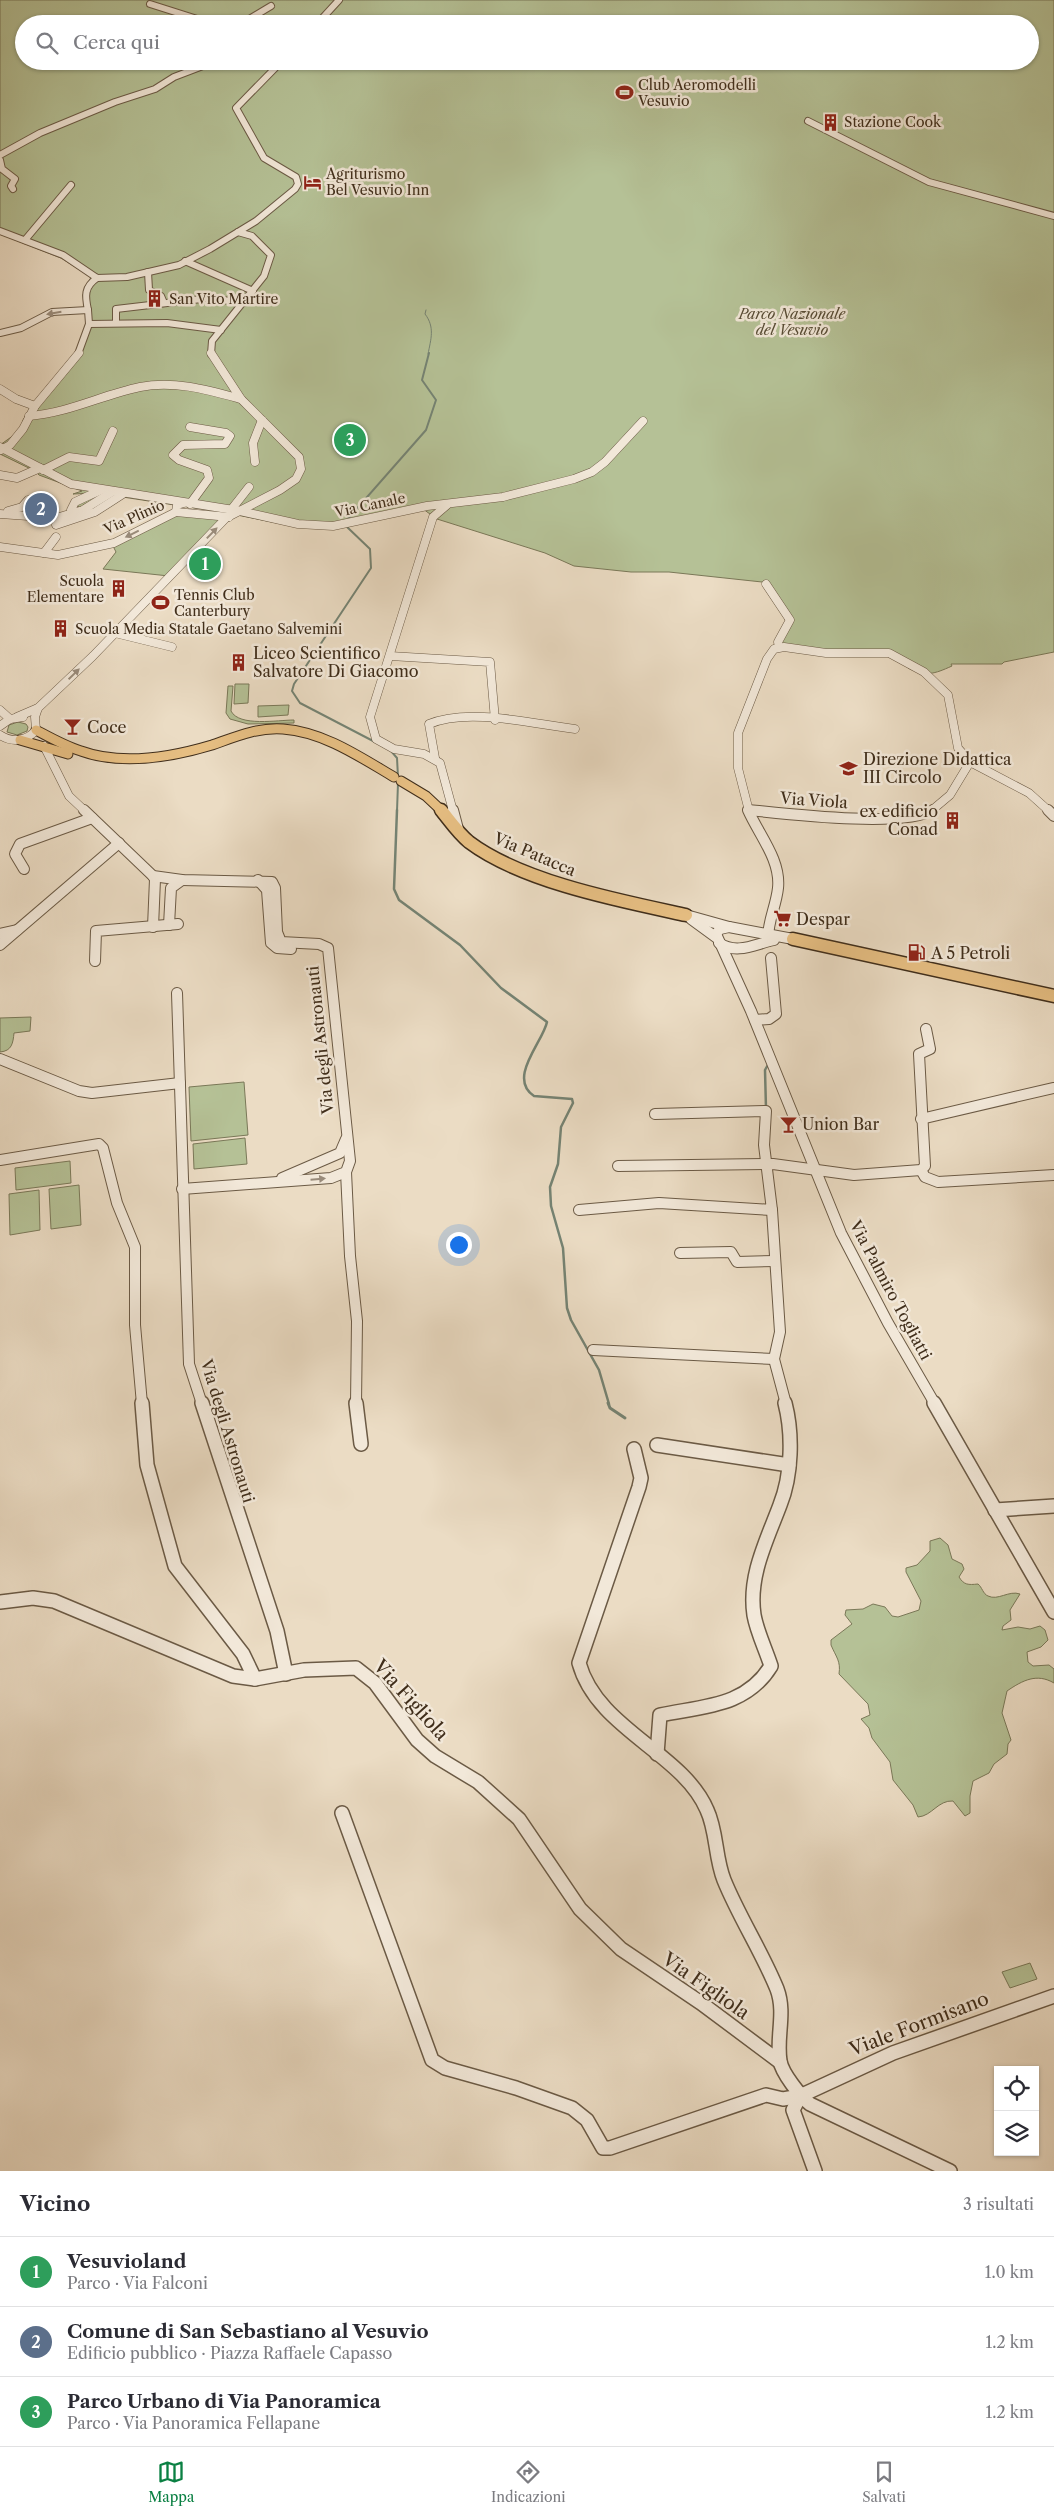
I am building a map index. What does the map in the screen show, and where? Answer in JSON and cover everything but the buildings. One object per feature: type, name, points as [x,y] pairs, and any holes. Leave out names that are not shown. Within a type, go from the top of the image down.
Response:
[{"type":"main road","points":[[36,726],[66,747],[82,752],[125,758],[189,751],[256,730],[285,729],[316,737]]},
{"type":"main road","points":[[20,740],[72,756],[107,762],[146,763],[186,757],[257,736],[288,734],[316,737]]},
{"type":"main road","name":"Via Patacca","points":[[316,737],[330,742],[398,779],[434,802],[458,831],[476,847],[564,886],[615,900],[686,915]]},
{"type":"main road","points":[[793,939],[1054,996]]},
{"type":"street","points":[[325,15],[339,0]]},
{"type":"street","points":[[150,4],[185,15]]},
{"type":"street","points":[[256,15],[271,6]]},
{"type":"street","points":[[0,154],[40,133],[115,102],[155,89],[174,77],[192,70]]},
{"type":"street","points":[[254,514],[231,512],[71,484],[1,449],[23,429],[35,406],[77,357],[89,324],[84,293],[89,284],[97,278],[127,277],[178,265],[256,221],[295,189],[298,184],[296,177],[264,158],[236,108],[273,70]]},
{"type":"street","points":[[808,121],[908,172],[990,200],[1054,216]]},
{"type":"street","points":[[0,160],[2,169],[15,179],[11,186],[13,189]]},
{"type":"street","points":[[25,240],[71,185]]},
{"type":"street","points":[[253,237],[251,230],[256,221]]},
{"type":"street","points":[[0,231],[63,255],[97,278]]},
{"type":"street","points":[[176,512],[208,517],[231,512],[287,486],[298,477],[301,469],[299,457],[241,399],[211,354],[212,341],[264,276],[271,255],[253,237],[238,232]]},
{"type":"street","points":[[185,261],[253,291]]},
{"type":"street","points":[[148,272],[149,290],[162,296],[164,303]]},
{"type":"street","points":[[116,323],[116,309],[210,298],[243,303]]},
{"type":"street","points":[[0,334],[22,328],[52,312],[88,310]]},
{"type":"street","points":[[89,324],[167,323],[221,330]]},
{"type":"street","points":[[29,416],[62,413],[122,392],[157,385],[199,388],[241,399]]},
{"type":"street","points":[[0,389],[16,399],[35,406]]},
{"type":"street","points":[[255,462],[253,443],[262,420]]},
{"type":"street","name":"Via Canale","points":[[231,512],[254,514],[322,527],[427,506],[503,498],[556,485],[592,472],[605,462],[643,421]]},
{"type":"street","points":[[187,503],[209,478],[207,470],[179,460],[173,455],[176,448],[190,443],[218,446],[225,444],[230,436],[226,433],[190,427]]},
{"type":"street","points":[[0,475],[17,478],[68,457],[99,460],[113,431]]},
{"type":"street","points":[[0,726],[38,708],[115,633],[231,512],[249,487]]},
{"type":"street","points":[[73,513],[72,506],[102,490]]},
{"type":"street","points":[[0,513],[56,518],[83,510],[112,492]]},
{"type":"street","points":[[70,494],[86,497]]},
{"type":"street","points":[[56,525],[95,512],[123,494]]},
{"type":"street","points":[[0,513],[22,507],[28,500]]},
{"type":"street","name":"Via Plinio","points":[[0,547],[58,555],[114,543],[176,512],[177,505],[187,503]]},
{"type":"street","points":[[447,504],[433,517],[370,717],[376,739],[394,749],[424,754],[435,758],[440,763],[458,831]]},
{"type":"street","points":[[195,515],[203,512],[203,506]]},
{"type":"street","points":[[427,506],[433,517]]},
{"type":"street","points":[[22,507],[23,511],[35,516]]},
{"type":"street","points":[[208,517],[207,512],[213,508]]},
{"type":"street","points":[[44,553],[56,537]]},
{"type":"street","points":[[766,584],[790,620],[778,642],[779,647]]},
{"type":"street","points":[[115,633],[172,647]]},
{"type":"street","points":[[767,937],[779,888],[778,880],[768,843],[748,810],[740,780],[737,739],[739,726],[756,690],[769,654],[779,647],[826,653],[889,654],[924,672],[948,695],[958,748],[970,762],[1029,793],[1054,816]]},
{"type":"street","points":[[390,656],[490,662],[495,720]]},
{"type":"street","points":[[2,738],[20,740],[30,736],[36,726],[38,708]]},
{"type":"street","points":[[0,710],[14,718],[28,718],[36,726]]},
{"type":"street","points":[[435,758],[429,724],[433,720],[444,717],[495,720],[575,729]]},
{"type":"street","points":[[44,746],[70,796],[153,876],[155,895],[153,927]]},
{"type":"street","points":[[57,772],[61,761],[72,756]]},
{"type":"street","name":"Via Viola","points":[[748,810],[834,818],[919,817],[932,813],[949,797],[970,762]]},
{"type":"street","points":[[24,869],[15,854],[20,844],[92,818]]},
{"type":"street","points":[[0,945],[119,843]]},
{"type":"street","name":"Via degli Astronauti","points":[[153,876],[182,880],[258,880],[267,890],[272,945],[280,949],[313,948],[328,954],[346,1139],[350,1161],[346,1172],[350,1256],[357,1321],[355,1396],[361,1444]]},
{"type":"street","points":[[95,961],[96,932],[173,925],[171,888],[182,880]]},
{"type":"street","points":[[155,895],[159,900],[170,897]]},
{"type":"street","name":"Via Patacca","points":[[686,915],[747,930],[767,937]]},
{"type":"street","name":"Via Patacca","points":[[686,915],[717,940]]},
{"type":"street","points":[[729,927],[718,932],[717,940],[730,949],[748,947]]},
{"type":"street","points":[[0,934],[18,930]]},
{"type":"street","points":[[747,930],[754,937],[748,947]]},
{"type":"street","points":[[731,966],[734,957],[767,937],[793,939]]},
{"type":"street","name":"Via Palmiro Togliatti","points":[[717,940],[755,1020],[841,1233],[883,1315],[1054,1612]]},
{"type":"street","points":[[755,1020],[770,1019],[776,1014],[771,958]]},
{"type":"street","name":"Via degli Astronauti","points":[[177,993],[189,1364],[277,1631],[286,1674]]},
{"type":"street","points":[[618,1166],[766,1164],[854,1175],[921,1170],[925,1166],[919,1054],[930,1049],[926,1029]]},
{"type":"street","points":[[0,1059],[79,1092],[92,1093],[180,1083]]},
{"type":"street","points":[[922,1119],[1052,1088]]},
{"type":"street","points":[[655,1114],[766,1112],[767,1123],[764,1145],[772,1210],[780,1332],[774,1360],[789,1417],[789,1465],[781,1502],[761,1549],[755,1583],[754,1615],[771,1666],[767,1677],[754,1691],[725,1702],[660,1715],[657,1754]]},
{"type":"street","points":[[270,1182],[333,1157],[342,1150],[346,1139]]},
{"type":"street","points":[[0,1160],[99,1144],[103,1148],[117,1203],[135,1247],[134,1325],[147,1465],[169,1549],[175,1566],[243,1654],[256,1679]]},
{"type":"street","points":[[921,1170],[925,1177],[938,1182],[1054,1175]]},
{"type":"street","points":[[182,1189],[331,1178],[346,1172]]},
{"type":"street","points":[[578,1210],[659,1203],[772,1210]]},
{"type":"street","points":[[680,1253],[731,1252],[737,1262],[774,1261]]},
{"type":"street","points":[[594,1350],[774,1360]]},
{"type":"street","points":[[657,1445],[789,1465]]},
{"type":"street","points":[[634,1449],[641,1478],[639,1487],[580,1659],[580,1670],[590,1690],[604,1707],[699,1794],[708,1811],[723,1878],[778,1991],[782,2020],[780,2062],[800,2096],[810,2104],[950,2171]]},
{"type":"street","points":[[995,1510],[1054,1506]]},
{"type":"street","name":"Via Figliola","points":[[0,1602],[33,1598],[54,1601],[233,1676],[256,1679],[334,1668],[356,1668],[375,1683],[417,1740],[436,1756],[478,1782],[519,1819],[580,1909],[621,1949],[701,2003],[780,2062]]},
{"type":"street","points":[[342,1813],[423,2040],[432,2060],[445,2068],[516,2088],[572,2108],[587,2120],[603,2148],[610,2148],[766,2094],[783,2099],[800,2096]]},
{"type":"street","name":"Viale Formisano","points":[[800,2096],[893,2053],[1054,1996]]},
{"type":"street","points":[[800,2096],[793,2110],[815,2171]]},
{"type":"green space","name":"Parco Nazionale del Vesuvio","points":[[0,0],[1054,0],[1054,652],[1002,664],[951,664],[952,666],[940,671],[920,673],[908,668],[909,666],[884,656],[795,652],[784,649],[776,644],[783,636],[785,620],[779,604],[762,582],[669,572],[631,572],[574,566],[545,553],[437,519],[423,509],[327,529],[287,525],[227,513],[116,496],[76,518],[68,521],[53,522],[55,519],[83,512],[112,495],[105,494],[92,503],[89,502],[83,505],[85,507],[74,510],[79,507],[75,505],[80,501],[99,496],[99,493],[73,494],[82,491],[39,475],[35,471],[0,454],[0,445],[21,430],[23,420],[31,407],[41,398],[79,350],[87,323],[83,295],[91,277],[61,258],[0,234]]},
{"type":"green space","points":[[175,513],[221,520],[169,576],[103,569],[116,552],[112,544]]},
{"type":"green space","points":[[235,684],[249,684],[248,703],[234,704]]},
{"type":"green space","points":[[228,686],[233,686],[231,711],[235,716],[250,721],[294,720],[294,723],[248,724],[230,719],[226,713]]},
{"type":"green space","points":[[289,705],[288,715],[258,717],[258,706]]},
{"type":"green space","points":[[18,722],[26,724],[28,727],[27,731],[17,735],[7,732],[9,725]]},
{"type":"green space","points":[[31,1017],[30,1031],[14,1033],[9,1048],[0,1052],[0,1018]]},
{"type":"green space","points":[[244,1082],[248,1135],[191,1141],[189,1087]]},
{"type":"green space","points":[[245,1138],[247,1164],[194,1169],[193,1144]]},
{"type":"green space","points":[[70,1161],[71,1183],[16,1190],[15,1168]]},
{"type":"green space","points":[[79,1185],[81,1225],[51,1229],[49,1189]]},
{"type":"green space","points":[[39,1190],[40,1230],[10,1235],[9,1194]]},
{"type":"green space","points":[[940,1538],[948,1545],[952,1559],[962,1564],[964,1569],[959,1577],[963,1582],[978,1584],[985,1594],[992,1597],[1000,1597],[1012,1593],[1020,1594],[1010,1610],[1011,1620],[1003,1626],[1002,1630],[1018,1627],[1030,1629],[1040,1626],[1045,1630],[1048,1640],[1041,1647],[1027,1652],[1028,1662],[1033,1666],[1049,1665],[1054,1669],[1054,1683],[1042,1678],[1030,1679],[1007,1691],[1002,1713],[1011,1740],[1008,1744],[1007,1754],[994,1764],[989,1773],[973,1781],[970,1796],[970,1813],[965,1816],[953,1801],[948,1801],[927,1814],[918,1817],[913,1805],[893,1780],[890,1762],[872,1738],[869,1728],[861,1719],[870,1715],[868,1704],[839,1674],[839,1662],[831,1645],[831,1640],[852,1624],[845,1615],[846,1610],[863,1609],[873,1604],[885,1607],[892,1616],[898,1617],[919,1610],[921,1601],[906,1572],[906,1568],[917,1565],[930,1551],[930,1541]]},
{"type":"green space","points":[[1030,1963],[1037,1979],[1010,1988],[1002,1972]]},
{"type":"waterway","points":[[426,310],[425,314],[431,328],[428,354]]},
{"type":"waterway","points":[[346,521],[426,430],[436,400],[422,380],[429,353]]},
{"type":"waterway","points":[[346,526],[370,549],[371,568],[294,684],[292,691],[300,703],[375,742]]},
{"type":"waterway","points":[[391,751],[397,758],[398,777]]},
{"type":"waterway","points":[[397,811],[398,783]]},
{"type":"waterway","points":[[397,810],[394,889],[399,900],[460,945],[501,988],[547,1022],[525,1070],[524,1080],[527,1088],[534,1096],[572,1099],[573,1103],[561,1127],[558,1164],[550,1187],[551,1206],[563,1248],[567,1308],[571,1320],[599,1370],[609,1404]]},
{"type":"waterway","points":[[766,1109],[765,1070],[769,1063]]},
{"type":"waterway","points":[[608,1403],[610,1408],[625,1418]]},
{"type":"place","name":"Club Aeromodelli Vesuvio","points":[[624,93]]},
{"type":"place","name":"Stazione Cook","points":[[830,122]]},
{"type":"place","name":"Agriturismo Bel Vesuvio Inn","points":[[312,182]]},
{"type":"place","name":"San Vito Martire","points":[[155,299]]},
{"type":"place","name":"Parco Urbano di Via Panoramica","points":[[350,440]]},
{"type":"place","name":"Comune di San Sebastiano al Vesuvio","points":[[41,509]]},
{"type":"place","name":"Vesuvioland","points":[[205,564]]},
{"type":"place","name":"Scuola Elementare","points":[[118,589]]},
{"type":"place","name":"Tennis Club Canterbury","points":[[160,603]]},
{"type":"place","name":"Scuola Media Statale Gaetano Salvemini","points":[[61,629]]},
{"type":"place","name":"Liceo Scientifico Salvatore Di Giacomo","points":[[239,662]]},
{"type":"place","name":"Coce","points":[[73,727]]},
{"type":"place","name":"Direzione Didattica III Circolo","points":[[849,768]]},
{"type":"place","name":"ex edificio Conad","points":[[952,820]]},
{"type":"place","name":"Despar","points":[[782,919]]},
{"type":"place","name":"A 5 Petroli","points":[[917,953]]},
{"type":"place","name":"Union Bar","points":[[788,1124]]}]
